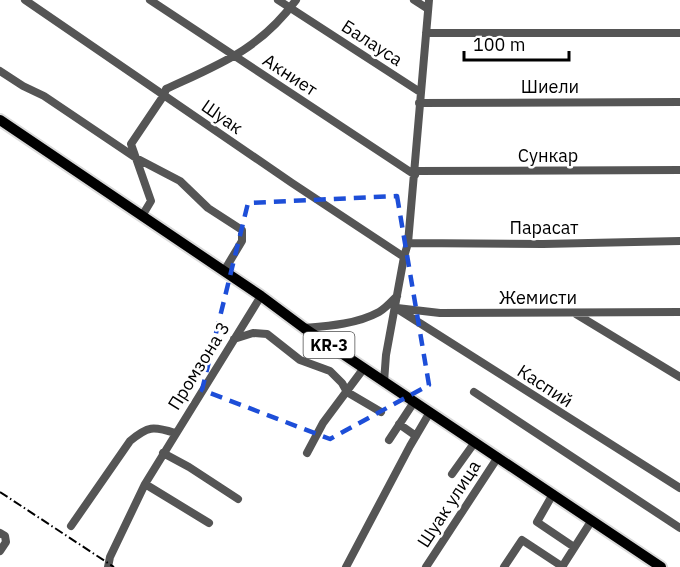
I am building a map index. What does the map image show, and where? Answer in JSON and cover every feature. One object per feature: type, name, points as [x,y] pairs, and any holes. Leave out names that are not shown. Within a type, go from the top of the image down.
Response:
[{"type":"main road","name":"KR-3","points":[[0,120],[261,296],[304,328],[661,567]]},
{"type":"street","name":"Шуак","points":[[25,0],[404,257]]},
{"type":"street","name":"Акниет","points":[[150,0],[234,57],[415,173]]},
{"type":"street","name":"Балауса","points":[[278,0],[420,92]]},
{"type":"street","points":[[142,216],[151,201],[131,144],[166,89],[234,57],[255,43],[296,0]]},
{"type":"street","points":[[414,0],[428,9]]},
{"type":"street","points":[[384,382],[386,355],[408,243],[429,0]]},
{"type":"street","points":[[426,33],[680,33]]},
{"type":"street","points":[[0,71],[44,96],[136,158],[180,181],[208,208],[242,230],[242,242],[224,271]]},
{"type":"street","name":"Шиели","points":[[419,103],[680,102]]},
{"type":"street","name":"Сункар","points":[[415,173],[680,170]]},
{"type":"street","name":"Парасат","points":[[408,243],[543,244],[680,241]]},
{"type":"street","name":"Промзона 3","points":[[108,567],[110,557],[145,484],[261,296]]},
{"type":"street","points":[[304,328],[332,326],[360,319],[380,311],[398,296]]},
{"type":"street","name":"Жемисти","points":[[396,308],[440,313],[680,312]]},
{"type":"street","name":"Каспий","points":[[396,308],[680,488]]},
{"type":"street","points":[[575,313],[680,377]]},
{"type":"street","points":[[234,339],[253,333],[267,334],[300,360],[330,370],[342,383],[347,393],[381,412]]},
{"type":"street","points":[[307,453],[323,423],[364,368]]},
{"type":"street","points":[[474,392],[680,528]]},
{"type":"street","points":[[389,440],[414,402]]},
{"type":"street","points":[[346,567],[430,412]]},
{"type":"street","points":[[399,424],[416,435]]},
{"type":"street","points":[[71,526],[130,441],[143,430],[157,427],[175,433]]},
{"type":"street","points":[[452,474],[475,442]]},
{"type":"street","points":[[163,453],[189,467],[238,500]]},
{"type":"street","name":"Шуак улица","points":[[426,567],[498,457]]},
{"type":"street","points":[[145,484],[209,523]]},
{"type":"street","points":[[553,494],[537,522],[574,547]]},
{"type":"street","points":[[504,567],[522,540],[563,567],[592,520]]},
{"type":"street","points":[[0,533],[5,536],[6,542],[0,551]]},
{"type":"highlighted area","points":[[397,196],[429,385],[330,439],[202,390],[248,203]]},
{"type":"railway","points":[[0,492],[114,567]]}]
